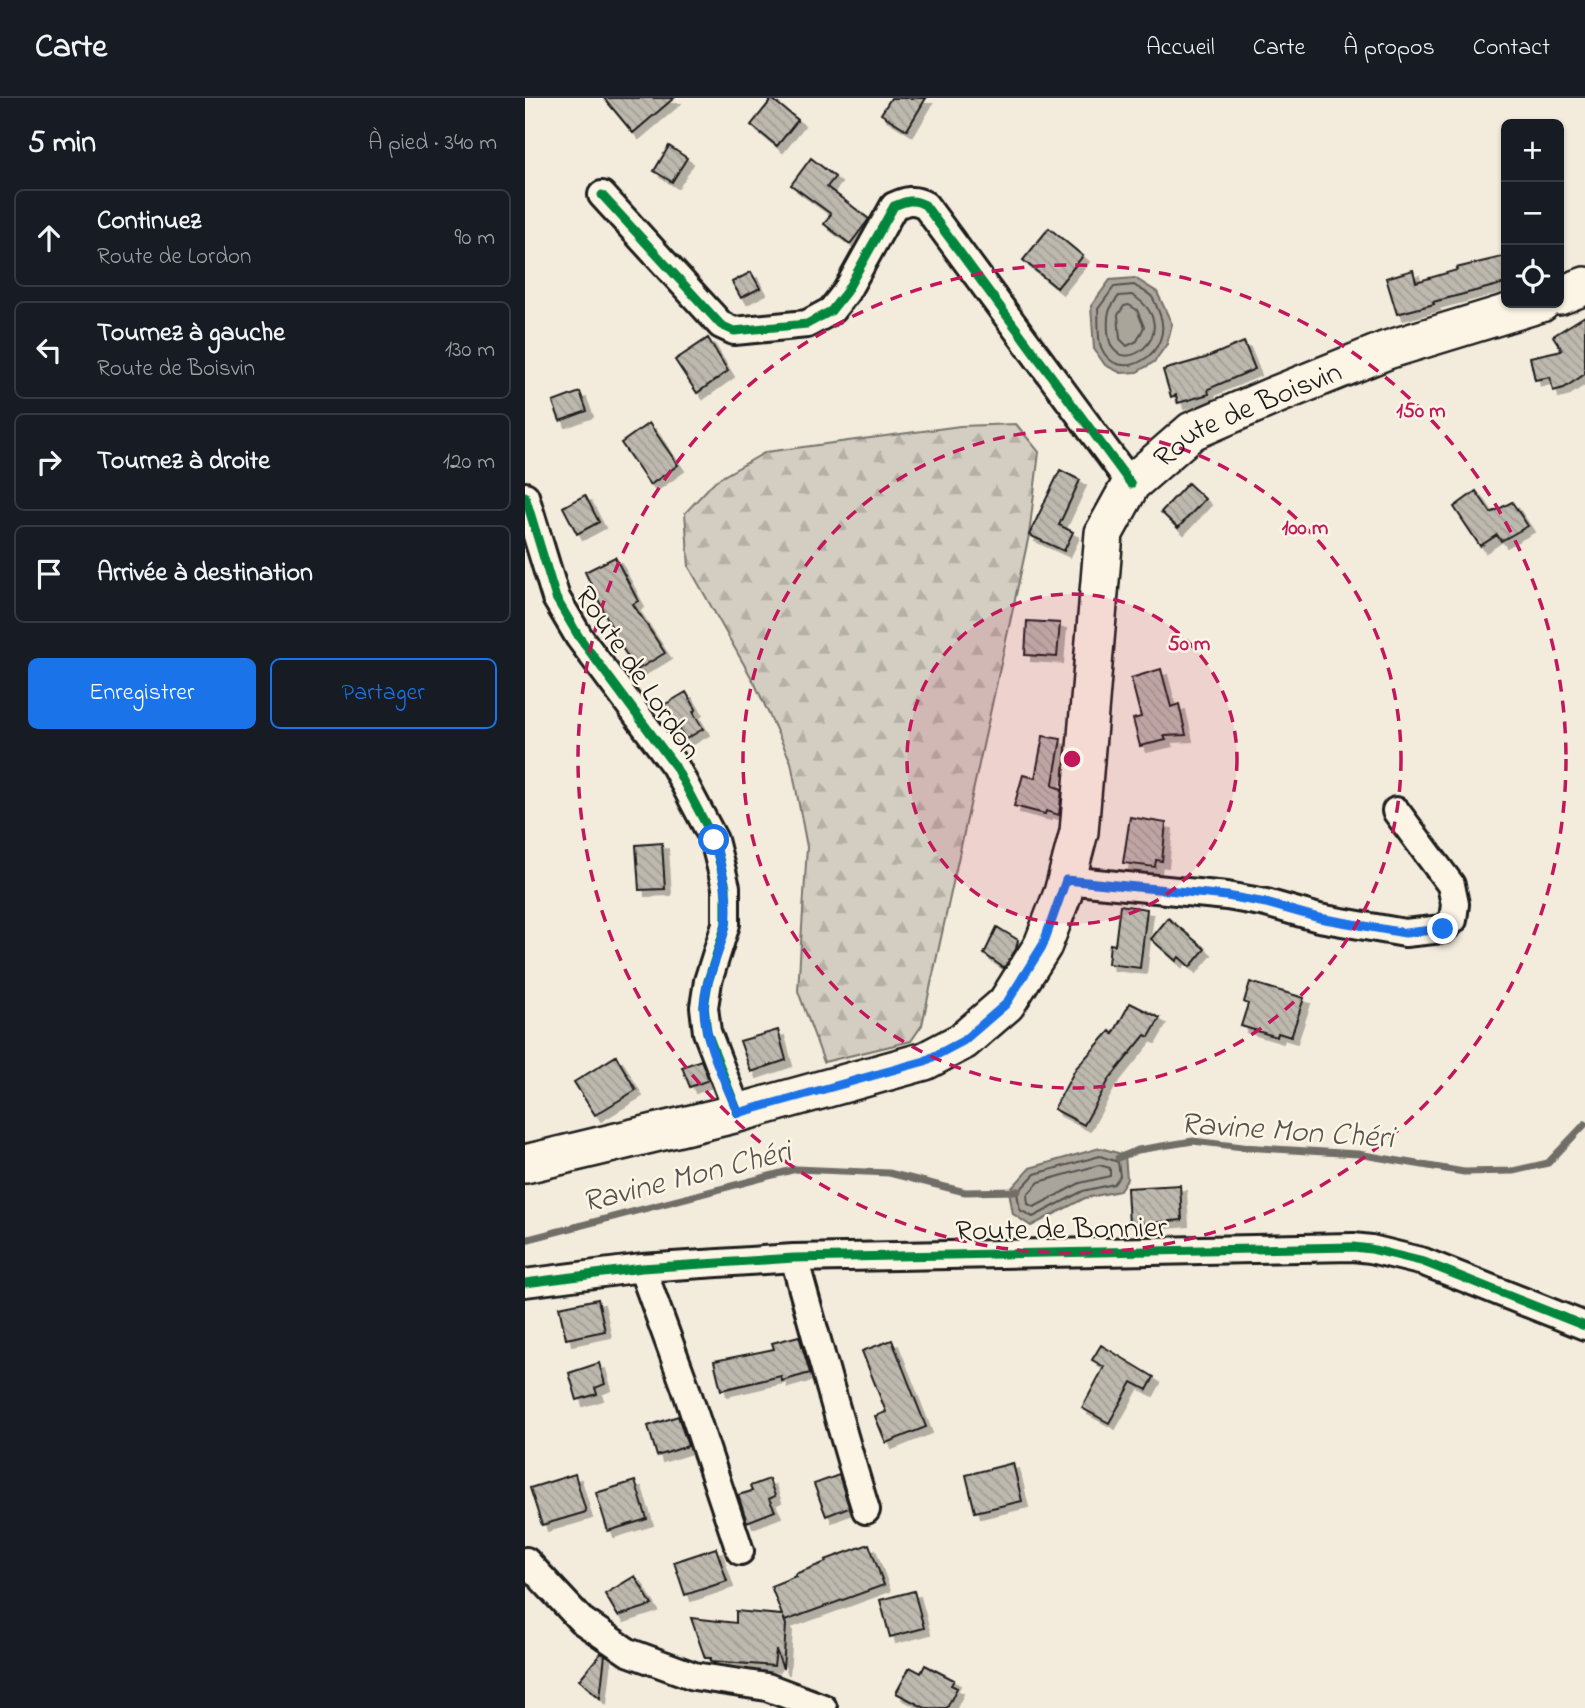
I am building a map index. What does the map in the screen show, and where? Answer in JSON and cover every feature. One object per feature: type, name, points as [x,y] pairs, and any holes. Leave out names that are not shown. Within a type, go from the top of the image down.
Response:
[{"type":"main road","points":[[1564,294],[1585,286]]},
{"type":"main road","name":"Route de Boisvin","points":[[525,1164],[738,1113],[925,1061],[963,1041],[1006,1004],[1043,945],[1066,880],[1079,832],[1104,533],[1131,484],[1192,431],[1387,350],[1525,308]]},
{"type":"street","points":[[602,195],[721,325],[734,331],[807,324],[831,311],[846,292],[894,206],[916,200],[925,205],[1131,484]]},
{"type":"street","name":"Route de Lordon","points":[[525,496],[556,598],[579,637],[675,766],[714,840],[726,887],[726,924],[708,981],[704,1007],[707,1032],[738,1113]]},
{"type":"street","points":[[1066,880],[1227,896],[1266,903],[1319,918],[1405,933],[1443,929],[1453,920],[1455,904],[1451,885],[1396,811]]},
{"type":"street","name":"Route de Bonnier","points":[[525,1283],[642,1268],[794,1258],[1353,1247],[1424,1262],[1585,1326]]},
{"type":"street","points":[[794,1258],[825,1364],[841,1433],[866,1510]]},
{"type":"street","points":[[642,1268],[740,1551]]},
{"type":"street","points":[[525,1562],[581,1620],[628,1652],[694,1676],[767,1687],[823,1708]]},
{"type":"green space","points":[[1016,424],[1039,452],[1029,535],[922,1025],[911,1041],[824,1062],[798,991],[807,847],[791,762],[755,684],[689,567],[685,513],[715,481],[766,452],[960,426]]},
{"type":"water","points":[[1135,278],[1157,292],[1172,324],[1167,344],[1154,362],[1137,372],[1121,373],[1105,365],[1094,349],[1091,306],[1110,280]]},
{"type":"water","points":[[1100,1148],[1125,1155],[1127,1179],[1119,1191],[1085,1198],[1031,1226],[1013,1214],[1009,1191],[1030,1168]]},
{"type":"building","points":[[604,98],[674,98],[633,133]]},
{"type":"building","points":[[891,98],[926,98],[907,130],[881,114]]},
{"type":"building","points":[[772,99],[798,120],[777,146],[751,125]]},
{"type":"building","points":[[669,146],[687,158],[672,182],[654,171]]},
{"type":"building","points":[[811,158],[835,177],[827,187],[869,219],[850,244],[824,224],[831,214],[791,185]]},
{"type":"building","points":[[1049,228],[1083,256],[1057,288],[1023,260]]},
{"type":"building","points":[[1501,257],[1501,284],[1397,314],[1386,278],[1413,270],[1416,282],[1457,270],[1456,268]]},
{"type":"building","points":[[751,272],[760,288],[741,298],[732,282]]},
{"type":"building","points":[[1585,316],[1585,374],[1564,388],[1553,391],[1550,377],[1535,380],[1530,357],[1562,350],[1553,336]]},
{"type":"building","points":[[708,338],[728,371],[697,393],[675,360]]},
{"type":"building","points":[[1244,342],[1255,369],[1208,389],[1209,394],[1178,403],[1176,395],[1171,397],[1163,370],[1205,358]]},
{"type":"building","points":[[580,392],[587,411],[560,421],[553,402]]},
{"type":"building","points":[[649,423],[678,465],[650,485],[621,443]]},
{"type":"building","points":[[1060,470],[1080,480],[1059,525],[1073,532],[1064,551],[1029,535]]},
{"type":"building","points":[[1188,483],[1205,499],[1178,528],[1161,512]]},
{"type":"building","points":[[1476,491],[1491,513],[1512,502],[1528,526],[1501,541],[1497,535],[1480,546],[1454,507]]},
{"type":"building","points":[[585,495],[599,522],[577,534],[563,507]]},
{"type":"building","points":[[615,557],[638,601],[633,604],[665,653],[637,670],[620,645],[585,572]]},
{"type":"building","points":[[1027,621],[1060,623],[1057,657],[1025,655]]},
{"type":"building","points":[[1161,669],[1171,707],[1179,704],[1186,735],[1164,736],[1166,740],[1140,746],[1133,719],[1141,717],[1131,678]]},
{"type":"building","points":[[686,692],[703,729],[686,739],[664,705]]},
{"type":"building","points":[[1043,736],[1061,739],[1053,783],[1053,786],[1062,789],[1059,815],[1014,806],[1023,775],[1035,778]]},
{"type":"building","points":[[1130,817],[1166,823],[1162,861],[1156,860],[1155,867],[1123,863]]},
{"type":"building","points":[[662,843],[665,889],[639,890],[636,845]]},
{"type":"building","points":[[1120,905],[1147,909],[1140,968],[1108,964],[1110,944],[1115,945]]},
{"type":"building","points":[[1168,918],[1205,949],[1190,967],[1179,957],[1176,961],[1151,939]]},
{"type":"building","points":[[997,927],[1018,940],[1016,949],[1004,968],[984,954]]},
{"type":"building","points":[[1250,982],[1304,998],[1291,1037],[1278,1033],[1277,1037],[1241,1026],[1248,1004],[1244,1002]]},
{"type":"building","points":[[1130,1003],[1160,1018],[1149,1037],[1145,1035],[1110,1078],[1084,1125],[1054,1109],[1076,1068],[1110,1031],[1113,1034]]},
{"type":"building","points":[[778,1030],[786,1060],[751,1072],[740,1041]]},
{"type":"building","points":[[616,1056],[636,1090],[595,1115],[574,1082]]},
{"type":"building","points":[[701,1060],[709,1080],[690,1087],[682,1067]]},
{"type":"building","points":[[1180,1185],[1182,1220],[1129,1225],[1127,1188]]},
{"type":"building","points":[[598,1299],[605,1331],[566,1339],[559,1307]]},
{"type":"building","points":[[799,1336],[810,1373],[782,1381],[781,1376],[721,1390],[714,1361],[774,1349],[772,1343]]},
{"type":"building","points":[[892,1340],[926,1427],[886,1443],[875,1416],[886,1412],[862,1351]]},
{"type":"building","points":[[1101,1345],[1154,1377],[1147,1390],[1132,1382],[1109,1423],[1082,1408],[1104,1367],[1092,1360]]},
{"type":"building","points":[[599,1363],[605,1384],[595,1388],[597,1394],[577,1400],[569,1373]]},
{"type":"building","points":[[678,1416],[688,1446],[657,1456],[648,1426]]},
{"type":"building","points":[[1013,1463],[1022,1501],[975,1512],[966,1475]]},
{"type":"building","points":[[575,1474],[586,1512],[542,1525],[530,1488]]},
{"type":"building","points":[[839,1475],[849,1507],[826,1516],[814,1484]]},
{"type":"building","points":[[769,1479],[775,1496],[769,1499],[775,1511],[747,1522],[738,1495],[752,1491],[750,1486]]},
{"type":"building","points":[[635,1481],[647,1519],[608,1531],[596,1493]]},
{"type":"building","points":[[869,1544],[884,1585],[785,1621],[783,1617],[786,1625],[783,1669],[776,1650],[774,1666],[711,1661],[711,1658],[705,1658],[691,1618],[736,1623],[736,1611],[782,1615],[771,1586],[826,1562],[825,1560]]},
{"type":"building","points":[[716,1548],[727,1581],[685,1595],[674,1562]]},
{"type":"building","points":[[635,1576],[652,1605],[618,1616],[605,1594]]},
{"type":"building","points":[[914,1591],[924,1628],[890,1637],[880,1600]]},
{"type":"building","points":[[601,1653],[605,1655],[600,1698],[579,1680]]},
{"type":"building","points":[[925,1665],[954,1680],[951,1685],[957,1688],[947,1708],[925,1708],[896,1693],[910,1667],[921,1673]]},
{"type":"waterway","name":"Ravine Mon Chéri","points":[[1118,1158],[1138,1150],[1193,1141],[1358,1154],[1464,1172],[1513,1171],[1548,1163],[1585,1124]]},
{"type":"waterway","name":"Ravine Mon Chéri","points":[[525,1240],[796,1169],[889,1173],[965,1192],[1018,1191]]},
{"type":"cycle path","points":[[602,195],[721,325],[734,331],[807,324],[831,311],[846,292],[894,206],[909,201],[925,205],[1131,484]]},
{"type":"cycle path","points":[[525,496],[556,598],[579,637],[675,766],[714,840],[726,887],[726,924],[708,981],[704,1007],[707,1032],[738,1113]]},
{"type":"cycle path","points":[[525,1283],[642,1268],[794,1258],[1353,1247],[1424,1262],[1585,1326]]},
{"type":"route","points":[[714,840],[726,887],[726,924],[708,981],[704,1007],[707,1032],[738,1113],[925,1061],[963,1041],[1006,1004],[1043,945],[1066,880],[1227,896],[1266,903],[1319,918],[1405,933],[1443,929]]}]
